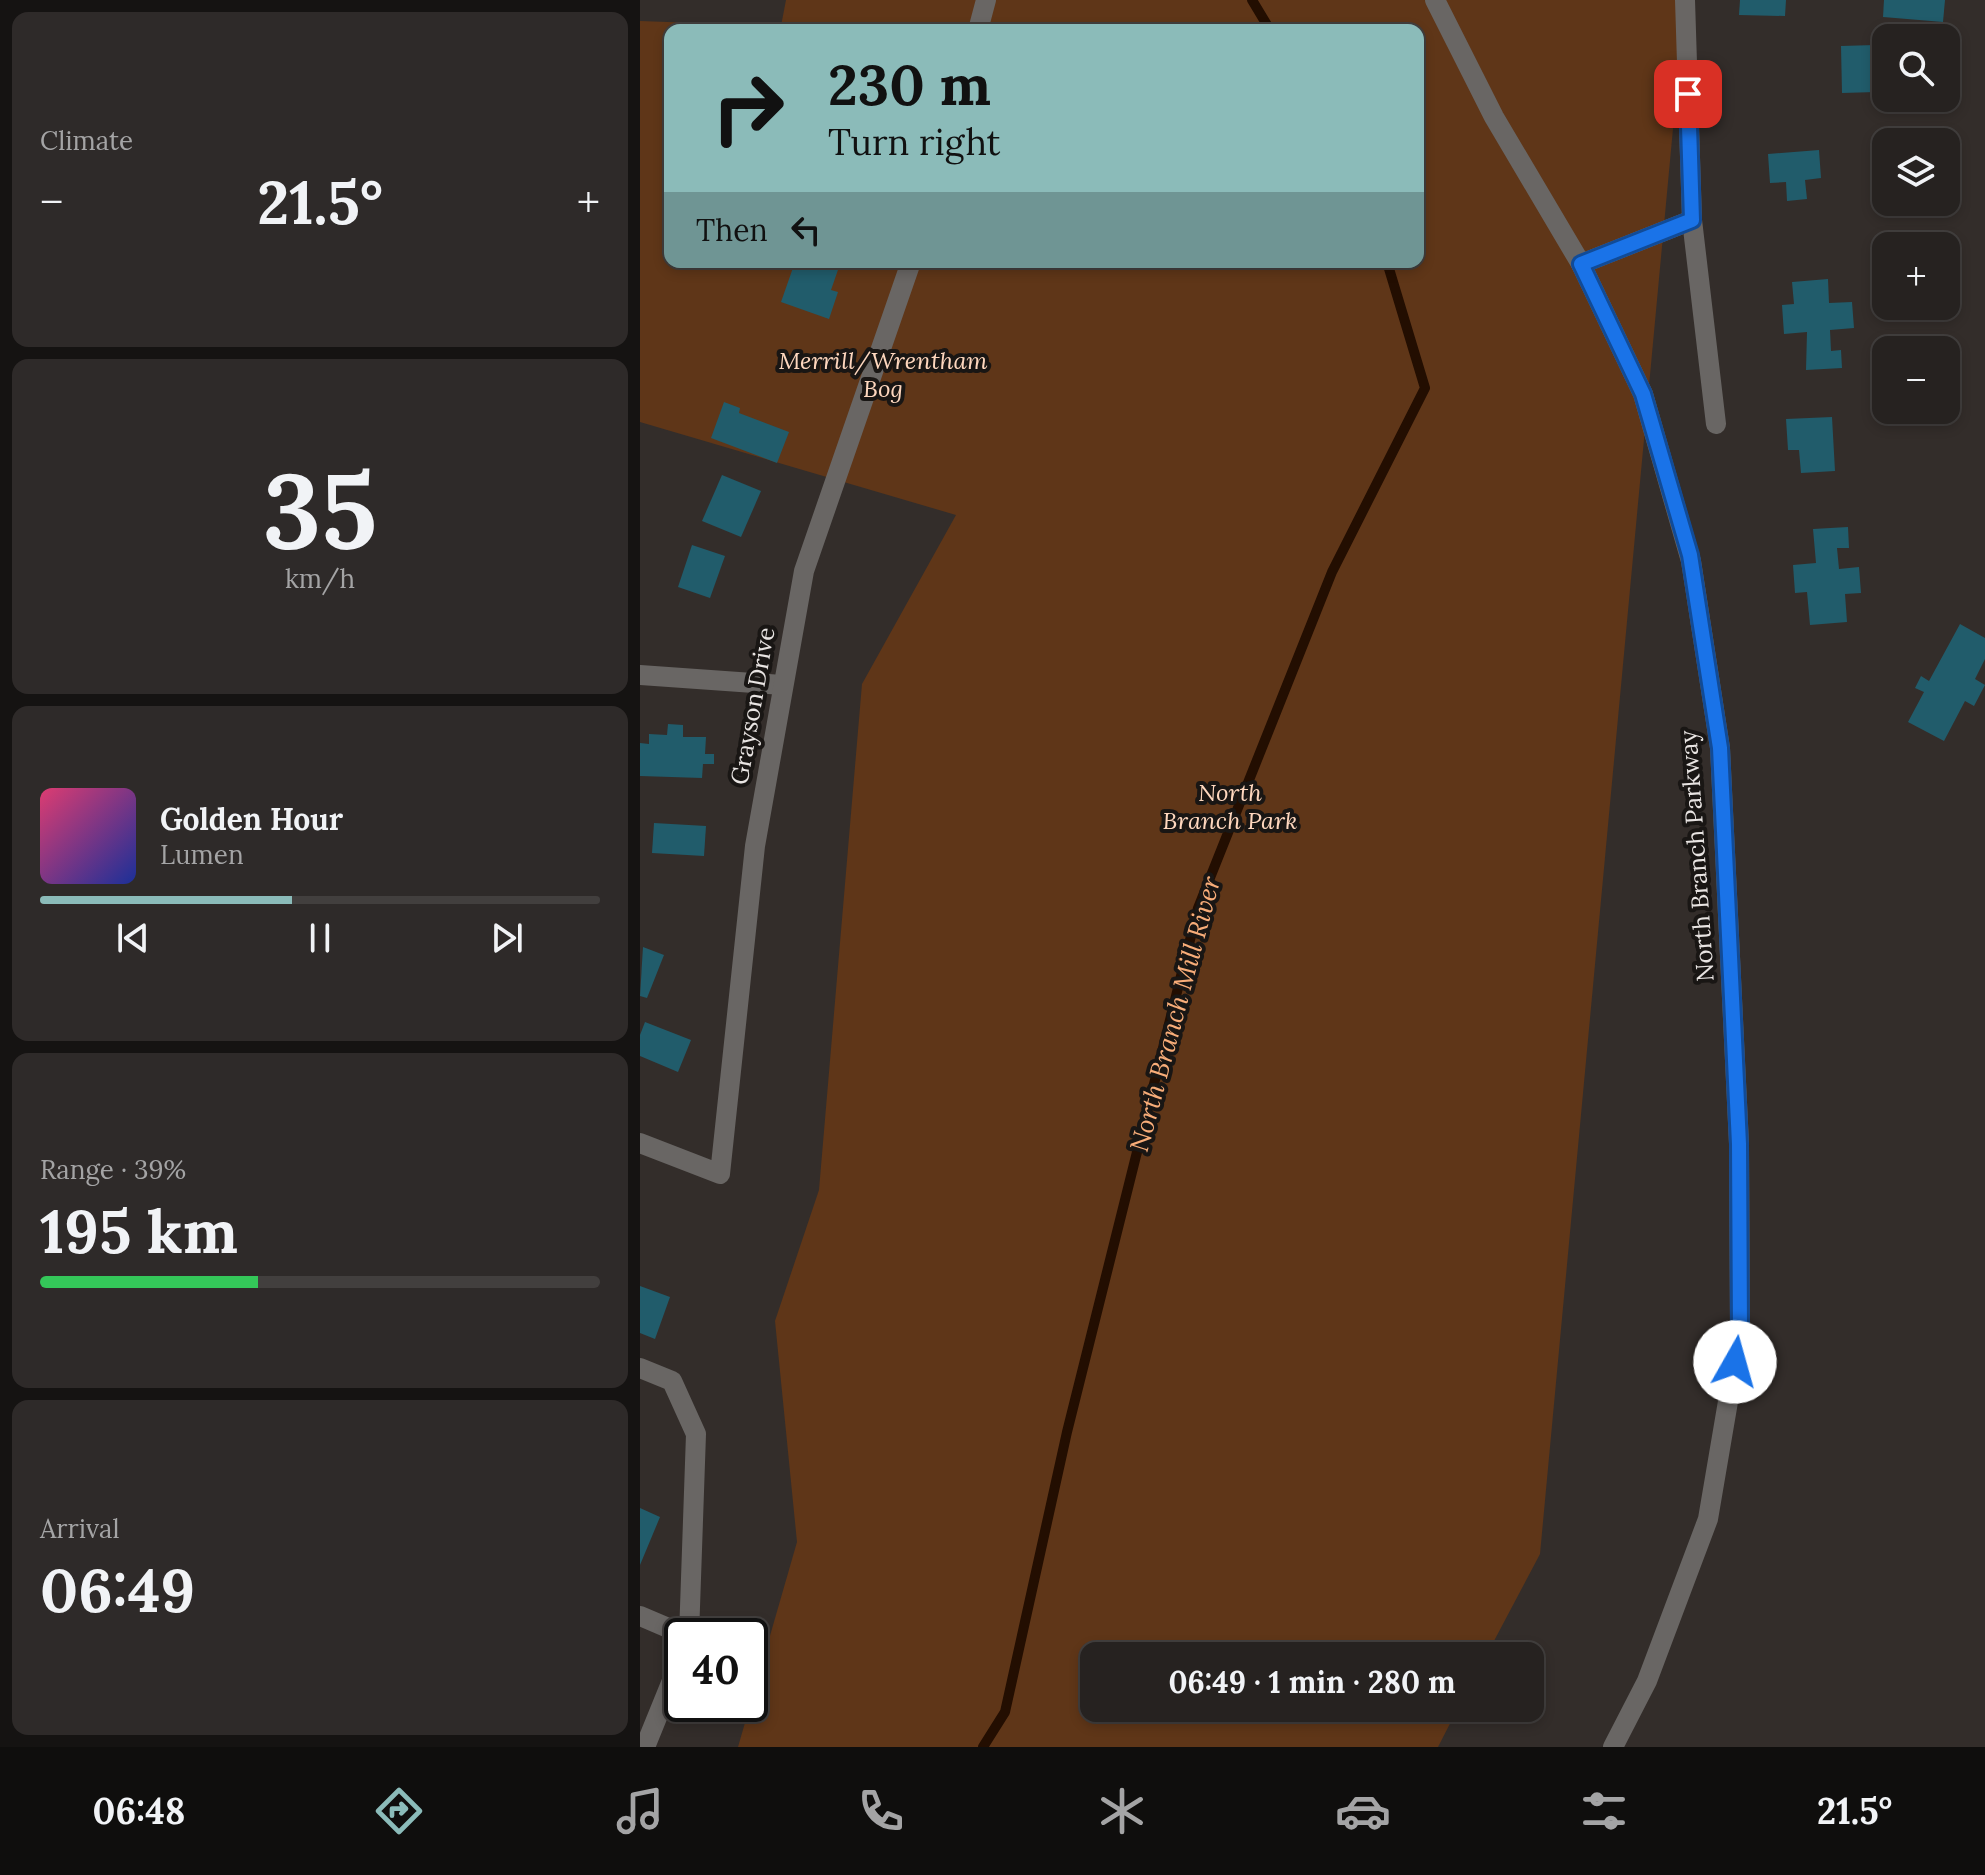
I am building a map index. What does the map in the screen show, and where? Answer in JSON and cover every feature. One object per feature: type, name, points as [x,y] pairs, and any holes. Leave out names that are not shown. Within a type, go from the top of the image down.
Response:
[{"type":"street","points":[[980,24],[986,0]]},
{"type":"street","name":"North Branch Parkway","points":[[1435,0],[1494,117],[1581,264],[1643,394],[1691,561],[1720,748],[1739,1144],[1740,1331],[1708,1519],[1647,1681],[1613,1747]]},
{"type":"street","points":[[1685,0],[1692,220],[1716,424]]},
{"type":"street","points":[[1581,264],[1692,220]]},
{"type":"street","name":"Grayson Drive","points":[[640,1143],[720,1174],[755,846],[804,571],[909,268]]},
{"type":"street","points":[[640,675],[782,685]]},
{"type":"street","points":[[640,1368],[672,1381],[696,1434],[689,1618]]},
{"type":"street","points":[[640,1616],[664,1626]]},
{"type":"street","points":[[645,1747],[664,1700]]},
{"type":"green space","name":"North Branch Park","points":[[786,0],[1685,0],[1540,1554],[1493,1642],[1080,1642],[1080,1722],[1451,1722],[1438,1747],[738,1747],[745,1722],[768,1722],[768,1643],[797,1542],[775,1321],[819,1190],[862,684],[956,515],[640,422],[640,21],[725,24],[664,24],[664,268],[1424,268],[1424,24],[781,24]]},
{"type":"building","points":[[1740,0],[1786,0],[1785,16],[1739,15]]},
{"type":"building","points":[[1884,0],[1945,0],[1943,22],[1883,17]]},
{"type":"building","points":[[1872,45],[1872,92],[1842,93],[1841,46]]},
{"type":"building","points":[[1819,150],[1821,178],[1805,180],[1807,199],[1787,201],[1786,182],[1770,183],[1768,154]]},
{"type":"building","points":[[793,268],[839,268],[831,290],[838,292],[829,319],[781,302]]},
{"type":"building","points":[[1828,279],[1829,303],[1852,302],[1854,328],[1830,330],[1831,351],[1841,350],[1842,368],[1806,370],[1807,332],[1784,334],[1782,305],[1794,304],[1792,282]]},
{"type":"building","points":[[724,402],[740,408],[739,413],[789,432],[777,463],[711,438]]},
{"type":"building","points":[[1832,417],[1835,471],[1801,473],[1799,450],[1788,450],[1786,419]]},
{"type":"building","points":[[722,475],[761,491],[741,537],[702,521]]},
{"type":"building","points":[[1848,527],[1849,548],[1837,548],[1839,569],[1859,567],[1861,593],[1845,594],[1847,622],[1810,625],[1807,592],[1795,593],[1793,565],[1816,563],[1813,529]]},
{"type":"building","points":[[692,545],[725,556],[710,598],[678,587]]},
{"type":"building","points":[[1960,624],[1985,638],[1985,659],[1975,679],[1985,685],[1974,706],[1965,701],[1944,741],[1908,722],[1924,692],[1915,688],[1921,676],[1929,681]]},
{"type":"building","points":[[668,724],[683,725],[683,737],[706,737],[705,754],[714,754],[714,764],[703,764],[702,778],[640,776],[640,743],[649,744],[649,734],[667,735]]},
{"type":"building","points":[[654,823],[706,826],[704,856],[652,853]]},
{"type":"building","points":[[643,947],[664,955],[647,998],[640,996]]},
{"type":"building","points":[[645,1022],[691,1040],[678,1072],[640,1056],[640,1035]]},
{"type":"building","points":[[640,1286],[670,1297],[655,1339],[640,1333]]},
{"type":"building","points":[[640,1508],[660,1517],[640,1565]]},
{"type":"waterway","name":"North Branch Mill River","points":[[1252,0],[1266,24]]},
{"type":"waterway","name":"North Branch Mill River","points":[[983,1747],[1005,1712],[1067,1432],[1198,908],[1332,572],[1425,388],[1389,268]]},
{"type":"route","points":[[1688,94],[1692,220],[1581,264],[1643,394],[1690,555],[1720,748],[1739,1144],[1740,1331],[1735,1362]]},
{"type":"park label","name":"Merrill/Wrentham Bog","points":[[883,375]]}]
